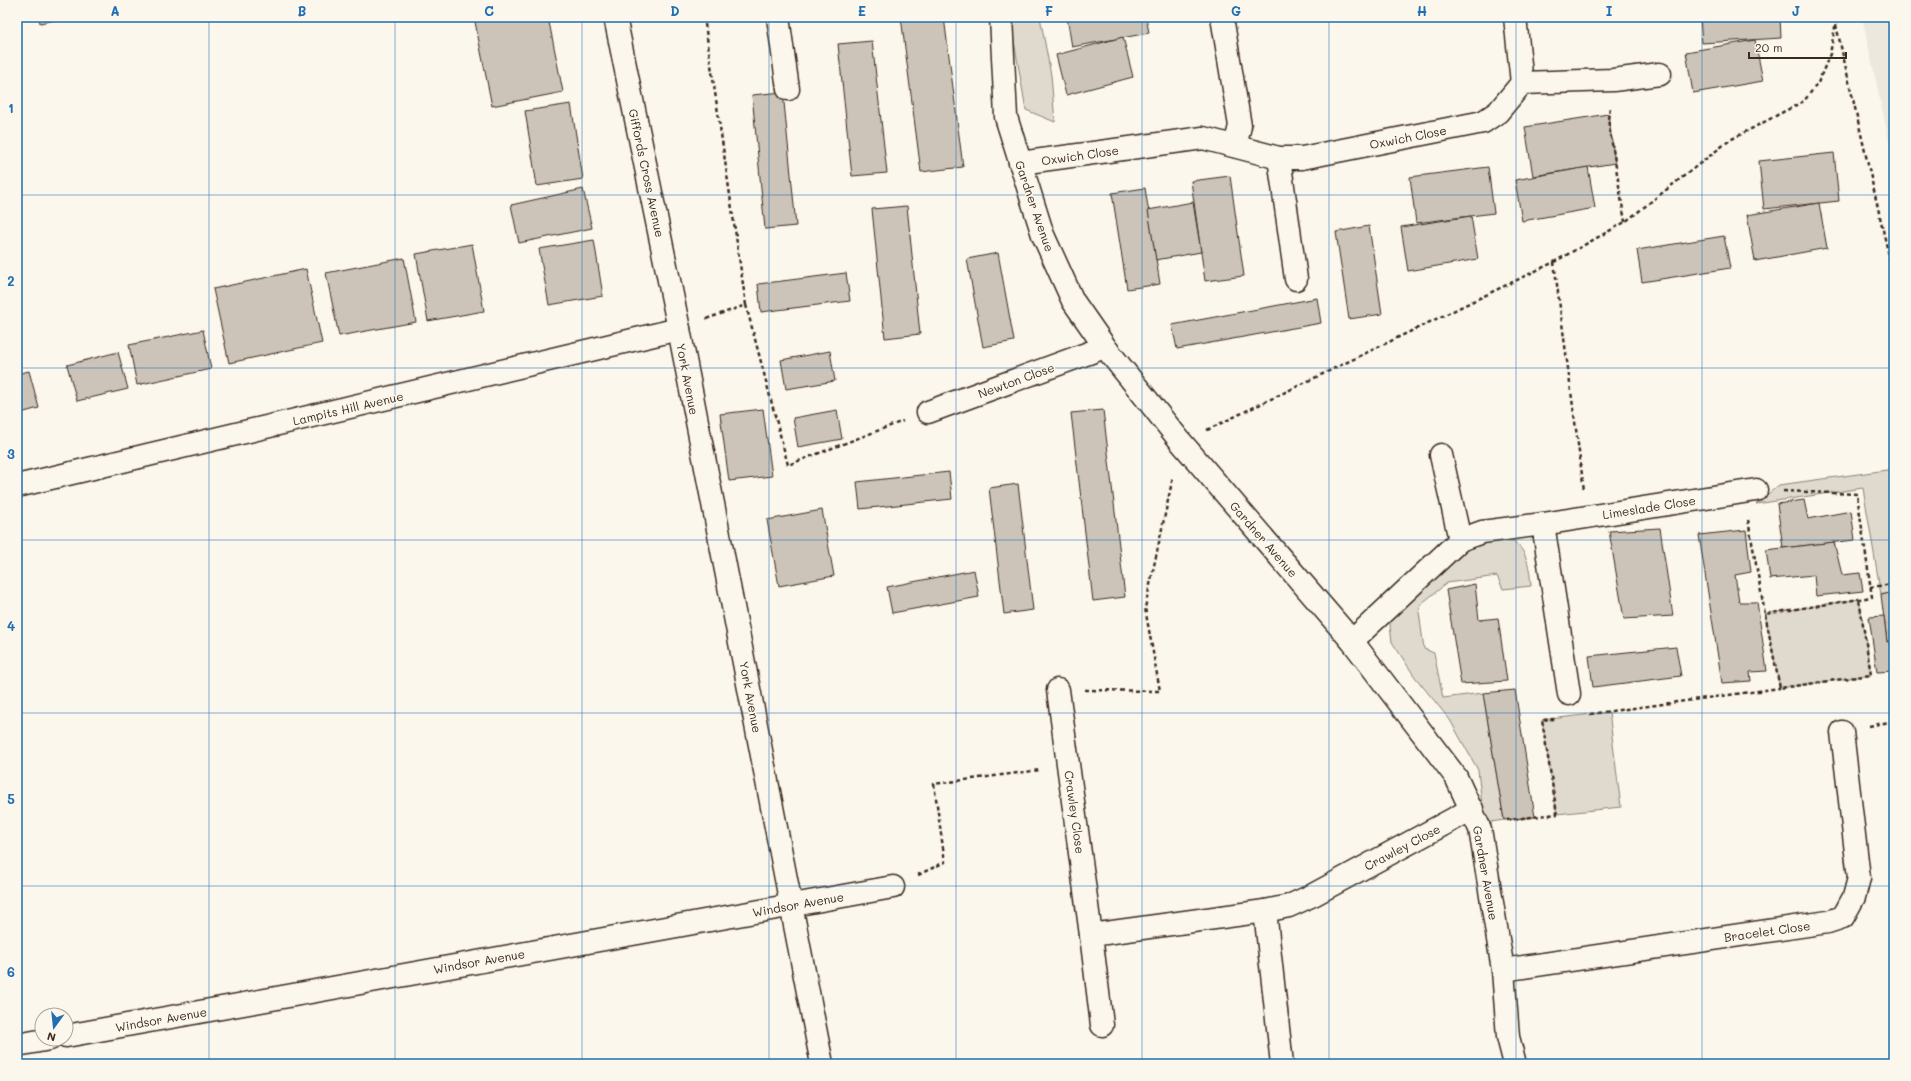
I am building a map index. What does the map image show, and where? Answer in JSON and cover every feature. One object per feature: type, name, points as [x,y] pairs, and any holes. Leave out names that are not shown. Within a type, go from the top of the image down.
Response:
[{"type":"street","name":"Giffords Cross Avenue","points":[[615,17],[679,330]]},
{"type":"street","points":[[778,17],[788,89]]},
{"type":"street","name":"Gardner Avenue","points":[[1001,17],[1006,117],[1042,235],[1073,301],[1104,347],[1181,442],[1352,641],[1456,777],[1475,816],[1503,970],[1508,1037],[1515,1064]]},
{"type":"street","points":[[1222,17],[1240,126],[1235,146]]},
{"type":"street","points":[[1515,17],[1522,84],[1612,80],[1660,74]]},
{"type":"street","name":"Oxwich Close","points":[[1020,163],[1203,138],[1279,158],[1302,158],[1483,122],[1498,112],[1522,84]]},
{"type":"street","points":[[1279,158],[1296,279]]},
{"type":"street","name":"Lampits Hill Avenue","points":[[17,486],[679,330]]},
{"type":"street","name":"York Avenue","points":[[679,330],[822,1064]]},
{"type":"street","name":"Newton Close","points":[[928,412],[1104,347]]},
{"type":"street","points":[[1441,456],[1460,540]]},
{"type":"street","name":"Limeslade Close","points":[[1352,641],[1460,540],[1482,532],[1543,524],[1750,491]]},
{"type":"street","points":[[1543,524],[1569,694]]},
{"type":"street","name":"Crawley Close","points":[[1058,690],[1102,1025]]},
{"type":"street","name":"Bracelet Close","points":[[1503,970],[1828,922],[1843,917],[1854,897],[1859,878],[1842,732]]},
{"type":"street","name":"Crawley Close","points":[[1091,935],[1264,911],[1289,906],[1475,816]]},
{"type":"street","name":"Windsor Avenue","points":[[74,1035],[893,887]]},
{"type":"street","points":[[1264,911],[1282,1064]]},
{"type":"street","points":[[17,1045],[34,1042]]},
{"type":"path","points":[[704,17],[746,305],[788,465],[928,412]]},
{"type":"path","points":[[1835,17],[1894,278]]},
{"type":"path","points":[[1058,690],[1160,691],[1145,608],[1181,442],[1554,262],[1625,222],[1730,140],[1804,101],[1818,83],[1830,54],[1836,22]]},
{"type":"path","points":[[1612,80],[1608,119],[1625,222]]},
{"type":"path","points":[[1554,262],[1588,517]]},
{"type":"path","points":[[679,330],[746,305]]},
{"type":"path","points":[[1764,614],[1872,597],[1857,494],[1750,491],[1764,614],[1780,688]]},
{"type":"path","points":[[1870,587],[1894,584]]},
{"type":"path","points":[[1586,715],[1871,675],[1859,599]]},
{"type":"path","points":[[1475,816],[1558,814],[1542,720],[1557,718]]},
{"type":"path","points":[[893,887],[945,862],[934,784],[1068,766]]},
{"type":"shaded area","points":[[1015,17],[1040,17],[1051,75],[1055,122],[1026,110],[1013,35]]},
{"type":"shaded area","points":[[1862,17],[1894,17],[1894,164]]},
{"type":"shaded area","points":[[1894,469],[1894,592],[1881,595],[1863,488],[1756,504],[1779,485]]},
{"type":"shaded area","points":[[1503,535],[1511,539],[1522,550],[1528,563],[1531,586],[1503,589],[1497,576],[1447,583],[1421,604],[1419,612],[1424,649],[1434,653],[1443,698],[1483,693],[1504,820],[1484,823],[1478,770],[1450,720],[1415,677],[1392,642],[1390,626],[1391,612],[1460,540]]},
{"type":"shaded area","points":[[1859,599],[1871,675],[1780,688],[1765,614]]},
{"type":"shaded area","points":[[1609,712],[1621,807],[1557,814],[1542,720]]},
{"type":"building","points":[[39,17],[70,17],[40,23]]},
{"type":"building","points":[[474,17],[548,17],[563,92],[492,106]]},
{"type":"building","points":[[901,17],[944,17],[963,167],[921,172]]},
{"type":"building","points":[[1067,17],[1146,17],[1149,33],[1072,47]]},
{"type":"building","points":[[1700,17],[1780,17],[1781,38],[1702,43]]},
{"type":"building","points":[[1123,37],[1133,77],[1066,95],[1056,55]]},
{"type":"building","points":[[1755,40],[1763,81],[1693,93],[1686,52]]},
{"type":"building","points":[[872,41],[887,173],[852,176],[838,44]]},
{"type":"building","points":[[783,92],[796,226],[765,229],[752,95]]},
{"type":"building","points":[[571,104],[583,179],[537,186],[525,111]]},
{"type":"building","points":[[1608,114],[1615,163],[1533,176],[1525,127]]},
{"type":"building","points":[[1834,153],[1839,201],[1764,209],[1759,161]]},
{"type":"building","points":[[1488,167],[1494,213],[1416,223],[1410,177]]},
{"type":"building","points":[[1588,167],[1595,208],[1522,221],[1515,180]]},
{"type":"building","points":[[1230,176],[1244,276],[1205,281],[1191,181]]},
{"type":"building","points":[[1145,188],[1160,284],[1127,289],[1112,193]]},
{"type":"building","points":[[583,189],[592,228],[519,243],[511,205]]},
{"type":"building","points":[[1193,202],[1201,252],[1156,260],[1148,210]]},
{"type":"building","points":[[1819,203],[1827,248],[1755,261],[1747,215]]},
{"type":"building","points":[[907,206],[920,334],[885,338],[872,209]]},
{"type":"building","points":[[1471,216],[1478,259],[1408,271],[1401,227]]},
{"type":"building","points":[[1369,226],[1382,314],[1349,319],[1336,232]]},
{"type":"building","points":[[1724,236],[1730,268],[1642,282],[1637,250]]},
{"type":"building","points":[[594,240],[603,296],[549,305],[539,249]]},
{"type":"building","points":[[472,244],[484,311],[428,321],[416,254]]},
{"type":"building","points":[[998,253],[1014,341],[983,347],[967,259]]},
{"type":"building","points":[[404,258],[416,322],[339,336],[326,273]]},
{"type":"building","points":[[306,269],[322,343],[229,363],[213,289]]},
{"type":"building","points":[[846,273],[850,301],[761,312],[758,284]]},
{"type":"building","points":[[1317,298],[1321,323],[1177,349],[1172,325]]},
{"type":"building","points":[[203,330],[211,369],[137,385],[129,345]]},
{"type":"building","points":[[830,351],[835,381],[786,389],[781,360]]},
{"type":"building","points":[[118,352],[128,389],[77,401],[67,365]]},
{"type":"building","points":[[29,371],[39,408],[17,414],[17,374]]},
{"type":"building","points":[[763,409],[772,476],[729,481],[720,414]]},
{"type":"building","points":[[837,410],[842,439],[798,447],[793,418]]},
{"type":"building","points":[[1103,410],[1125,597],[1093,601],[1071,413]]},
{"type":"building","points":[[949,472],[952,499],[860,509],[857,482]]},
{"type":"building","points":[[1018,484],[1033,610],[1004,614],[989,488]]},
{"type":"building","points":[[1804,500],[1808,519],[1851,511],[1855,540],[1783,548],[1777,504]]},
{"type":"building","points":[[822,510],[834,576],[779,586],[767,520]]},
{"type":"building","points":[[1660,528],[1673,616],[1624,619],[1609,531]]},
{"type":"building","points":[[1746,530],[1751,572],[1735,575],[1739,602],[1757,602],[1767,671],[1750,672],[1751,681],[1722,683],[1699,535]]},
{"type":"building","points":[[1834,542],[1842,575],[1860,573],[1863,591],[1816,596],[1814,575],[1770,579],[1766,550]]},
{"type":"building","points":[[974,570],[979,597],[892,613],[887,587]]},
{"type":"building","points":[[1475,584],[1479,620],[1498,618],[1507,681],[1461,684],[1446,590]]},
{"type":"building","points":[[1894,592],[1894,641],[1887,642],[1881,595]]},
{"type":"building","points":[[1884,616],[1887,642],[1894,641],[1894,671],[1877,672],[1869,617]]},
{"type":"building","points":[[1676,647],[1681,676],[1593,687],[1589,656]]},
{"type":"building","points":[[1515,690],[1535,817],[1504,820],[1483,693]]}]
